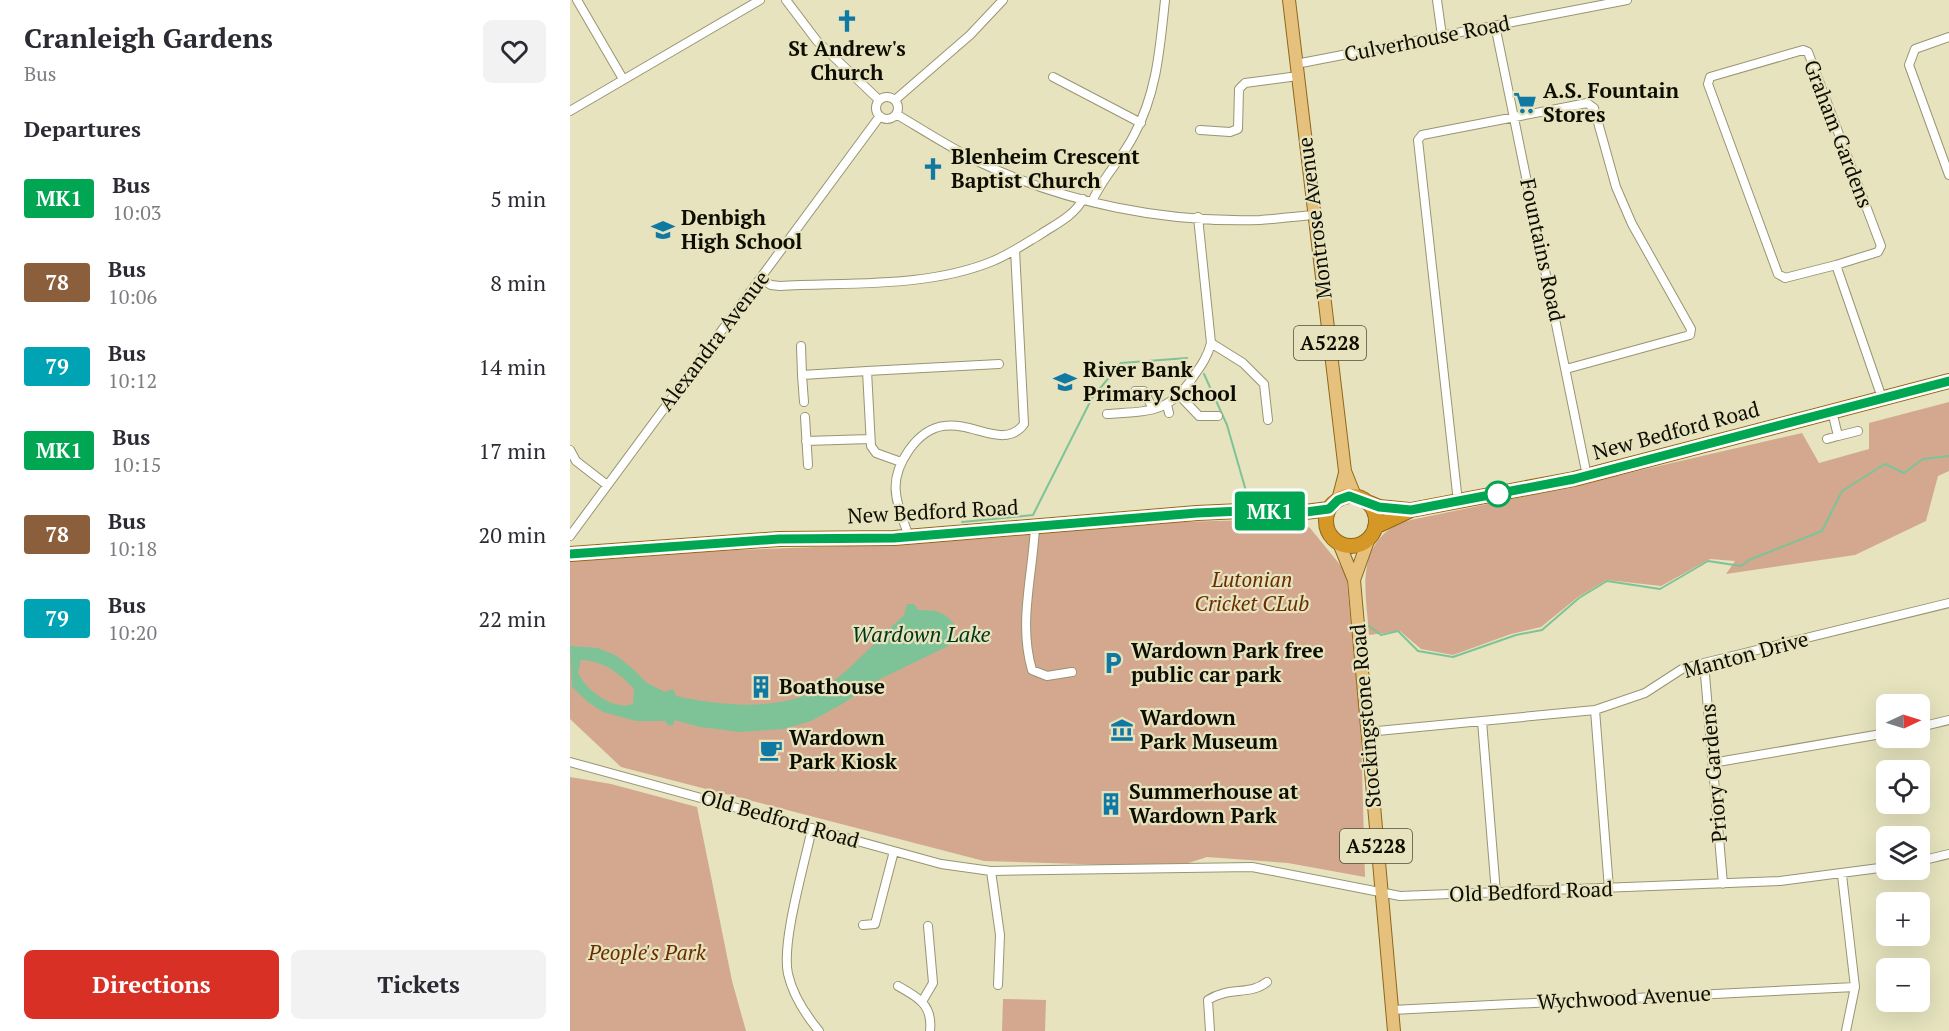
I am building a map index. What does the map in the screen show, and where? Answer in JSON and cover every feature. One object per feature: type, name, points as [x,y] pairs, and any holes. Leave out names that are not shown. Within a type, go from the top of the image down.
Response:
[{"type":"highway","name":"New Bedford Road","points":[[1361,499],[1379,507],[1411,510],[1458,502],[1587,476],[1949,381]]},
{"type":"highway","points":[[1361,499],[1375,513],[1372,532],[1355,546],[1334,538],[1326,517],[1334,504],[1361,499]]},
{"type":"highway","name":"New Bedford Road","points":[[570,554],[779,539],[909,537],[1197,513],[1263,510],[1298,513],[1334,504]]},
{"type":"highway","name":"New Bedford Road","points":[[1372,532],[1411,510]]},
{"type":"highway","name":"New Bedford Road","points":[[1298,513],[1334,538]]},
{"type":"main road","name":"Montrose Avenue","points":[[1289,0],[1346,471],[1361,499]]},
{"type":"main road","name":"Montrose Avenue","points":[[1334,504],[1346,471]]},
{"type":"main road","name":"Stockingstone Road","points":[[1354,580],[1372,532]]},
{"type":"main road","name":"Stockingstone Road","points":[[1334,538],[1354,580],[1394,1031]]},
{"type":"street","points":[[570,4],[577,0],[623,79]]},
{"type":"street","points":[[570,111],[760,0]]},
{"type":"street","points":[[786,0],[817,41],[879,100]]},
{"type":"street","points":[[895,100],[970,35],[1003,0]]},
{"type":"street","points":[[1092,202],[1141,123],[1158,64],[1165,0]]},
{"type":"street","points":[[1437,0],[1442,36]]},
{"type":"street","name":"Culverhouse Road","points":[[1200,130],[1230,132],[1238,129],[1241,85],[1442,36],[1628,0]]},
{"type":"street","name":"Fountains Road","points":[[1495,25],[1587,476]]},
{"type":"street","points":[[1949,37],[1916,49],[1909,65],[1949,176]]},
{"type":"street","name":"Graham Gardens","points":[[1803,50],[1809,52],[1881,246],[1878,252],[1836,265],[1785,278],[1778,274],[1708,84],[1710,77],[1803,50]]},
{"type":"street","points":[[1053,76],[1141,123]]},
{"type":"street","points":[[885,96],[895,100],[898,107],[896,114],[887,119],[880,117],[876,110],[879,100],[885,96]]},
{"type":"street","points":[[1458,502],[1418,140],[1422,135],[1587,104],[1594,108],[1620,196],[1632,224],[1691,329],[1690,335],[1685,339],[1566,369]]},
{"type":"street","points":[[896,114],[977,161],[1038,186],[1092,202],[1150,213],[1198,217],[1260,220],[1315,215]]},
{"type":"street","name":"Alexandra Avenue","points":[[570,536],[880,117]]},
{"type":"street","points":[[761,279],[771,285],[780,286],[921,278],[977,266],[1015,250],[1074,212],[1083,199]]},
{"type":"street","points":[[1107,414],[1144,411],[1152,407],[1167,405],[1180,396],[1206,358],[1211,343],[1198,217]]},
{"type":"street","points":[[909,537],[894,495],[895,479],[901,462],[924,433],[937,427],[971,426],[999,437],[1011,436],[1024,424],[1015,250]]},
{"type":"street","points":[[1836,265],[1882,398]]},
{"type":"street","points":[[1211,343],[1243,363],[1264,384],[1268,420]]},
{"type":"street","points":[[801,346],[804,402]]},
{"type":"street","points":[[802,375],[999,364]]},
{"type":"street","points":[[867,371],[870,439],[876,453],[901,462]]},
{"type":"street","points":[[1135,391],[1144,391],[1152,407]]},
{"type":"street","points":[[1180,396],[1199,416],[1218,416]]},
{"type":"street","points":[[1167,405],[1169,413]]},
{"type":"street","points":[[1833,411],[1838,436]]},
{"type":"street","points":[[805,417],[808,465]]},
{"type":"street","points":[[1827,439],[1858,431]]},
{"type":"street","points":[[807,441],[870,439]]},
{"type":"street","points":[[570,450],[576,460],[607,485]]},
{"type":"street","points":[[1035,526],[1026,614],[1027,653],[1032,670],[1040,675],[1072,672]]},
{"type":"street","name":"Manton Drive","points":[[1368,732],[1595,710],[1645,693],[1682,669],[1949,603]]},
{"type":"street","name":"Priory Gardens","points":[[1704,663],[1723,884]]},
{"type":"street","points":[[1595,710],[1609,889]]},
{"type":"street","points":[[1930,725],[1949,720]]},
{"type":"street","points":[[1482,721],[1496,893]]},
{"type":"street","points":[[1712,763],[1876,735]]},
{"type":"street","name":"Old Bedford Road","points":[[570,762],[894,851],[960,868],[991,871],[1252,867],[1298,874],[1400,896],[1723,884],[1842,875],[1876,869]]},
{"type":"street","points":[[812,828],[787,943],[788,974],[801,1008],[819,1031]]},
{"type":"street","points":[[863,925],[874,924],[894,851]]},
{"type":"street","points":[[1930,859],[1949,854]]},
{"type":"street","points":[[991,871],[999,935],[998,985]]},
{"type":"street","points":[[1842,875],[1855,987],[1846,1031]]},
{"type":"street","points":[[923,1000],[933,983],[928,926]]},
{"type":"street","points":[[1210,1031],[1208,1000],[1219,992],[1259,988],[1267,982]]},
{"type":"street","points":[[898,986],[923,1000],[931,1019],[930,1031]]},
{"type":"street","name":"Wychwood Avenue","points":[[1392,1010],[1855,987]]},
{"type":"green space","points":[[1949,402],[1949,471],[1938,476],[1926,521],[1855,555],[1726,574],[1735,561],[1710,559],[1661,586],[1607,580],[1578,597],[1541,627],[1511,634],[1453,655],[1421,649],[1400,631],[1369,635],[1365,586],[1369,557],[1386,532],[1401,522],[1555,490],[1802,433],[1819,463],[1869,449],[1869,423]]},
{"type":"green space","name":"Lutonian Cricket CLub","points":[[1293,519],[1310,528],[1346,572],[1361,731],[1365,877],[1288,863],[1207,857],[1176,867],[984,861],[621,767],[570,719],[570,556],[901,544],[1175,522]]},
{"type":"green space","name":"People's Park","points":[[570,777],[611,784],[697,807],[732,981],[746,1031],[570,1031]]},
{"type":"green space","points":[[1003,999],[1046,1000],[1045,1031],[1002,1031]]},
{"type":"water","name":"Wardown Lake","points":[[907,604],[914,604],[918,610],[944,614],[955,626],[954,639],[948,646],[874,682],[844,703],[811,721],[783,729],[741,732],[700,727],[674,720],[674,724],[669,726],[665,721],[636,721],[603,712],[572,687],[570,646],[598,648],[615,655],[647,683],[665,692],[673,689],[676,696],[743,705],[787,701],[828,684],[847,670],[904,615]],"holes":[[[581,660],[611,669],[628,683],[634,689],[633,704],[609,702],[587,686],[578,673]]]},
{"type":"waterway","points":[[962,522],[1033,515],[1092,398],[1121,363],[1187,358]]},
{"type":"waterway","points":[[1204,374],[1227,425],[1248,498]]},
{"type":"waterway","points":[[1369,626],[1381,635],[1398,631],[1418,651],[1453,657],[1516,635],[1542,630],[1579,598],[1607,581],[1660,589],[1708,561],[1741,566],[1749,560],[1822,531],[1842,491],[1885,464],[1904,473],[1923,459],[1949,456]]},
{"type":"bus line","name":"MK1","points":[[570,554],[799,538],[894,538],[1197,513],[1263,510],[1298,513],[1329,509],[1338,500],[1349,496],[1361,498],[1379,507],[1411,510],[1574,479],[1949,381]]},
{"type":"place","name":"St Andrew's Church","points":[[847,21]]},
{"type":"place","name":"A.S. Fountain Stores","points":[[1525,103]]},
{"type":"place","name":"Blenheim Crescent Baptist Church","points":[[933,169]]},
{"type":"place","name":"Denbigh High School","points":[[663,230]]},
{"type":"place","name":"River Bank Primary School","points":[[1065,382]]},
{"type":"place","name":"Wardown Park free public car park","points":[[1113,663]]},
{"type":"place","name":"Boathouse","points":[[761,687]]},
{"type":"place","name":"Wardown Park Museum","points":[[1122,730]]},
{"type":"place","name":"Wardown Park Kiosk","points":[[771,750]]},
{"type":"place","name":"Summerhouse at Wardown Park","points":[[1111,804]]}]
